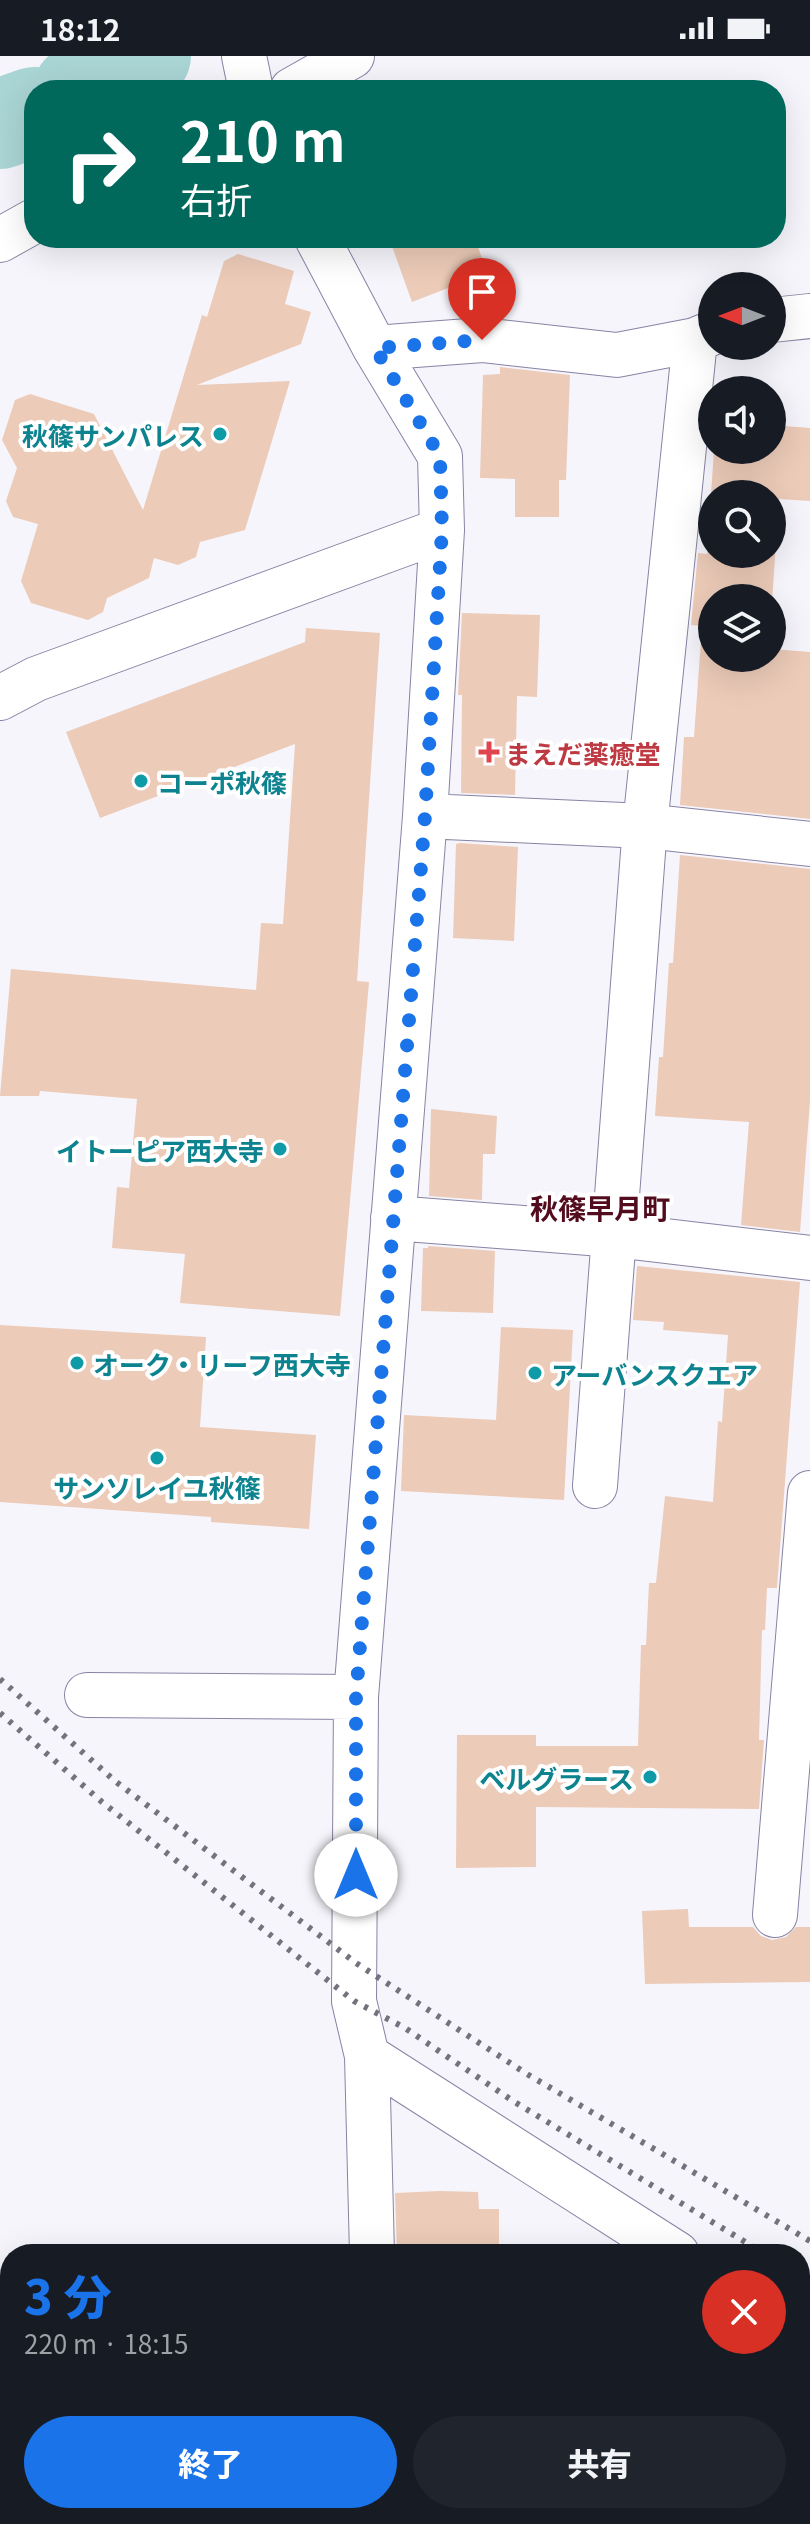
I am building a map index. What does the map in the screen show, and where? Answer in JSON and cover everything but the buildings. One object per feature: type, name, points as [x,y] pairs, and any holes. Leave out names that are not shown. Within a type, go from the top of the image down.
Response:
[{"type":"street","points":[[310,80],[352,56]]},
{"type":"street","points":[[0,240],[24,227]]},
{"type":"street","points":[[322,248],[375,348],[440,456],[442,530],[425,816],[356,1697],[354,2001],[367,2056],[372,2244]]},
{"type":"street","points":[[786,319],[810,316]]},
{"type":"street","points":[[375,348],[482,340],[617,355],[698,337]]},
{"type":"street","points":[[595,1486],[645,826],[701,360]]},
{"type":"street","points":[[0,698],[36,679],[442,530]]},
{"type":"street","points":[[425,816],[645,826],[810,844]]},
{"type":"street","points":[[393,1218],[615,1235],[810,1258]]},
{"type":"street","points":[[775,1915],[809,1518]]},
{"type":"street","points":[[87,1695],[356,1697]]},
{"type":"street","points":[[367,2056],[661,2244]]},
{"type":"waterway","points":[[98,80],[146,56]]},
{"type":"waterway","points":[[0,124],[24,116]]},
{"type":"railway","points":[[0,1679],[115,1781],[356,1963],[527,2074],[810,2241]]},
{"type":"railway","points":[[0,1713],[102,1802],[354,2001],[405,2028],[513,2101],[749,2244]]},
{"type":"place","name":"秋篠サンパレス","points":[[220,434]]},
{"type":"place","name":"まえだ薬癒堂","points":[[489,752]]},
{"type":"place","name":"コーポ秋篠","points":[[141,781]]},
{"type":"place","name":"イトーピア西大寺","points":[[280,1149]]},
{"type":"place","name":"オーク・リーフ西大寺","points":[[77,1363]]},
{"type":"place","name":"アーバンスクエア","points":[[535,1373]]},
{"type":"place","name":"サンソレイユ秋篠","points":[[157,1458]]},
{"type":"place","name":"ベルグラース","points":[[650,1777]]},
{"type":"district","name":"秋篠早月町","points":[[600,1207]]},
{"type":"route","points":[[356,1875],[356,1697],[425,816],[442,530],[440,456],[375,348],[482,340]]}]
